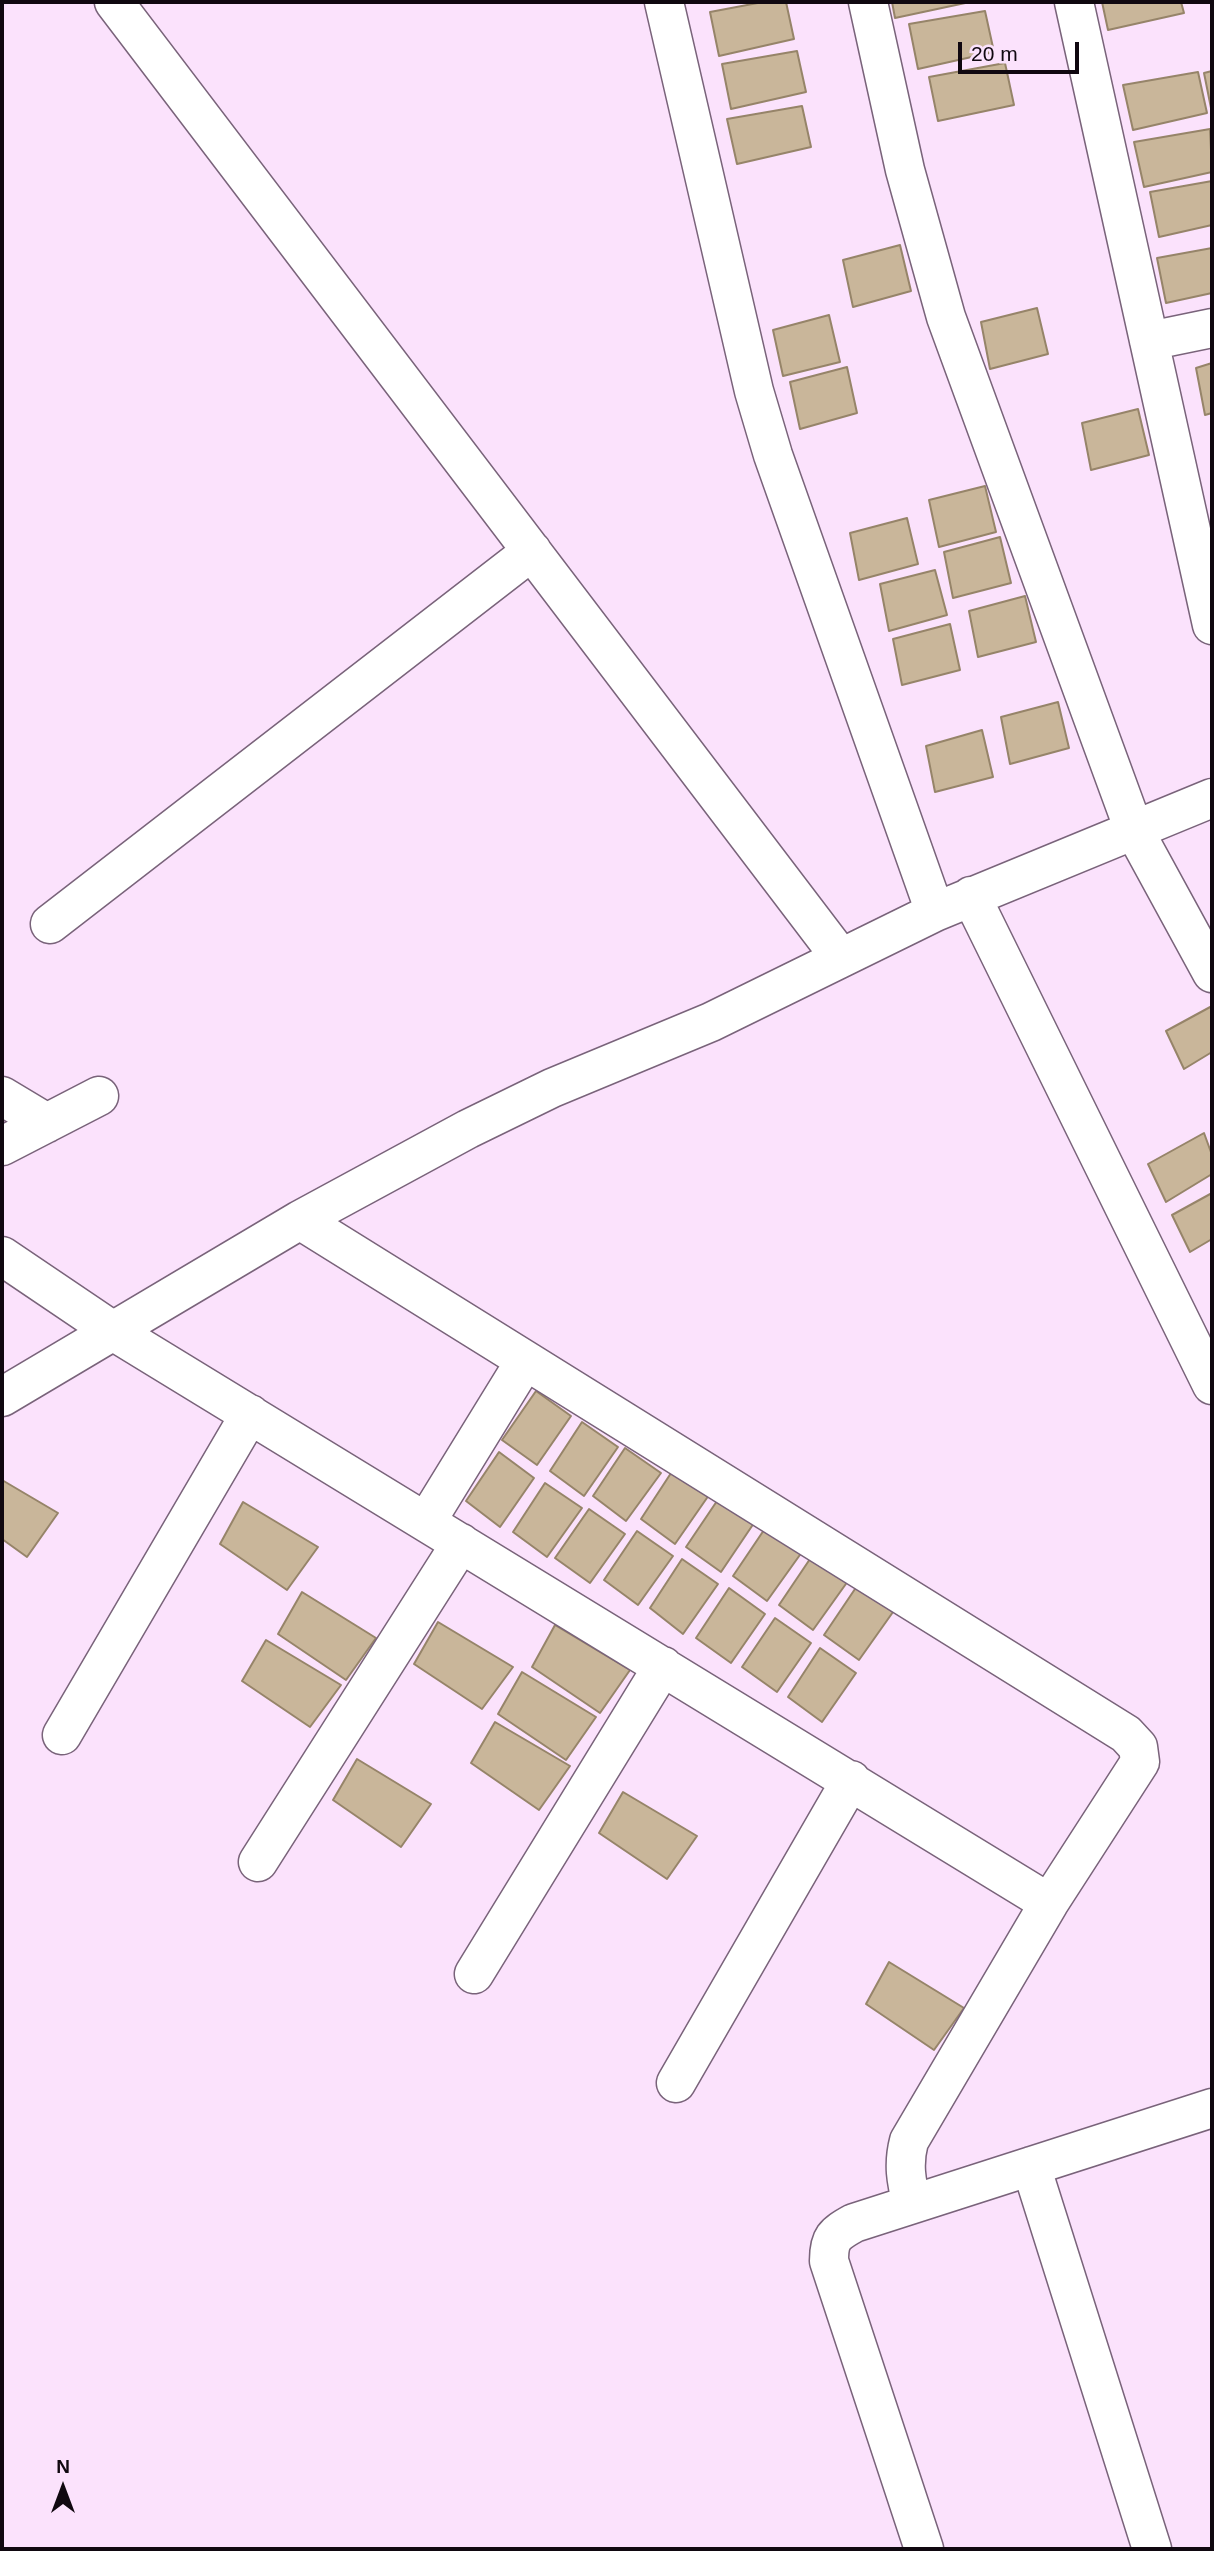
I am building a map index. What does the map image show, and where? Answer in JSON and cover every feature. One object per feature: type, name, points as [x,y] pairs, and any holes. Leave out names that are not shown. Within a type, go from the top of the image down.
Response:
[{"type":"street","points":[[114,2],[841,958]]},
{"type":"street","points":[[664,2],[754,391],[773,455],[936,912]]},
{"type":"street","points":[[868,2],[905,170],[946,317],[1134,830],[1212,973]]},
{"type":"street","points":[[1074,2],[1212,625]]},
{"type":"street","points":[[1149,341],[1212,328]]},
{"type":"street","points":[[50,924],[532,551]]},
{"type":"street","points":[[2,1397],[300,1220],[468,1129],[552,1088],[711,1022],[971,896],[1212,798]]},
{"type":"street","points":[[971,896],[1212,1385]]},
{"type":"street","points":[[2,1096],[47,1123]]},
{"type":"street","points":[[2,1146],[99,1096]]},
{"type":"street","points":[[300,1220],[1126,1734],[1138,1747],[1140,1762],[1049,1903],[909,2141],[904,2158],[904,2172],[912,2204]]},
{"type":"street","points":[[2,1256],[113,1331],[1049,1903]]},
{"type":"street","points":[[426,1522],[525,1361]]},
{"type":"street","points":[[62,1735],[250,1414]]},
{"type":"street","points":[[258,1862],[461,1543]]},
{"type":"street","points":[[474,1974],[663,1666]]},
{"type":"street","points":[[676,2083],[851,1780]]},
{"type":"street","points":[[924,2549],[829,2261],[829,2245],[837,2232],[854,2223],[1212,2108]]},
{"type":"street","points":[[1031,2166],[1152,2549]]},
{"type":"building","points":[[763,2],[786,2],[794,39],[719,56],[710,12]]},
{"type":"building","points":[[892,2],[970,2],[895,18]]},
{"type":"building","points":[[1102,2],[1181,2],[1184,13],[1108,30]]},
{"type":"building","points":[[985,11],[994,52],[918,69],[909,24]]},
{"type":"building","points":[[797,51],[806,92],[731,109],[722,64]]},
{"type":"building","points":[[1005,63],[1014,105],[938,121],[929,77]]},
{"type":"building","points":[[1212,71],[1212,113],[1204,73]]},
{"type":"building","points":[[1198,72],[1207,113],[1133,130],[1123,85]]},
{"type":"building","points":[[802,106],[811,147],[737,164],[727,119]]},
{"type":"building","points":[[1210,129],[1212,172],[1144,187],[1134,142]]},
{"type":"building","points":[[1212,181],[1212,225],[1159,237],[1150,192]]},
{"type":"building","points":[[900,245],[911,291],[853,307],[843,260]]},
{"type":"building","points":[[1212,248],[1212,293],[1166,303],[1157,258]]},
{"type":"building","points":[[1037,308],[1048,354],[990,369],[981,322]]},
{"type":"building","points":[[829,315],[840,362],[783,376],[773,330]]},
{"type":"building","points":[[1212,363],[1212,413],[1205,415],[1196,368]]},
{"type":"building","points":[[847,367],[857,413],[800,429],[790,382]]},
{"type":"building","points":[[1138,409],[1149,455],[1091,470],[1082,423]]},
{"type":"building","points":[[985,486],[996,532],[939,547],[929,500]]},
{"type":"building","points":[[907,518],[918,564],[859,580],[850,533]]},
{"type":"building","points":[[1000,537],[1011,583],[953,598],[944,552]]},
{"type":"building","points":[[935,570],[947,615],[889,631],[880,584]]},
{"type":"building","points":[[1025,596],[1036,642],[978,657],[969,611]]},
{"type":"building","points":[[950,624],[960,670],[902,685],[893,639]]},
{"type":"building","points":[[1058,702],[1069,748],[1010,764],[1001,717]]},
{"type":"building","points":[[982,730],[993,777],[935,792],[926,746]]},
{"type":"building","points":[[1212,1006],[1212,1052],[1184,1069],[1166,1031]]},
{"type":"building","points":[[1204,1133],[1212,1155],[1212,1174],[1166,1202],[1148,1164]]},
{"type":"building","points":[[1212,1193],[1212,1239],[1190,1252],[1172,1215]]},
{"type":"building","points":[[536,1391],[571,1416],[537,1465],[502,1440]]},
{"type":"building","points":[[582,1422],[618,1447],[584,1496],[550,1471]]},
{"type":"building","points":[[625,1448],[661,1473],[626,1521],[593,1496]]},
{"type":"building","points":[[499,1452],[534,1478],[500,1527],[466,1501]]},
{"type":"building","points":[[673,1470],[709,1495],[675,1544],[641,1519]]},
{"type":"building","points":[[2,1480],[58,1513],[27,1557],[2,1539]]},
{"type":"building","points":[[545,1483],[582,1508],[547,1557],[513,1532]]},
{"type":"building","points":[[719,1498],[754,1523],[721,1572],[686,1547]]},
{"type":"building","points":[[243,1502],[318,1547],[287,1590],[220,1544]]},
{"type":"building","points":[[589,1509],[625,1534],[590,1583],[555,1558]]},
{"type":"building","points":[[766,1527],[802,1552],[767,1601],[733,1576]]},
{"type":"building","points":[[637,1531],[673,1556],[638,1605],[604,1580]]},
{"type":"building","points":[[812,1556],[848,1581],[813,1630],[779,1605]]},
{"type":"building","points":[[682,1559],[718,1584],[683,1634],[650,1608]]},
{"type":"building","points":[[857,1586],[893,1612],[859,1660],[824,1635]]},
{"type":"building","points":[[729,1588],[765,1614],[731,1663],[696,1638]]},
{"type":"building","points":[[302,1592],[376,1638],[346,1680],[278,1634]]},
{"type":"building","points":[[775,1618],[811,1643],[777,1692],[742,1667]]},
{"type":"building","points":[[438,1622],[513,1667],[482,1709],[414,1664]]},
{"type":"building","points":[[555,1625],[630,1670],[600,1713],[532,1667]]},
{"type":"building","points":[[266,1640],[341,1685],[310,1727],[242,1681]]},
{"type":"building","points":[[820,1648],[856,1673],[822,1722],[788,1697]]},
{"type":"building","points":[[522,1672],[596,1717],[566,1760],[498,1714]]},
{"type":"building","points":[[495,1722],[570,1766],[539,1810],[471,1763]]},
{"type":"building","points":[[357,1759],[431,1804],[401,1847],[333,1800]]},
{"type":"building","points":[[623,1792],[697,1836],[667,1879],[599,1833]]},
{"type":"building","points":[[889,1962],[964,2008],[934,2050],[866,2004]]}]
